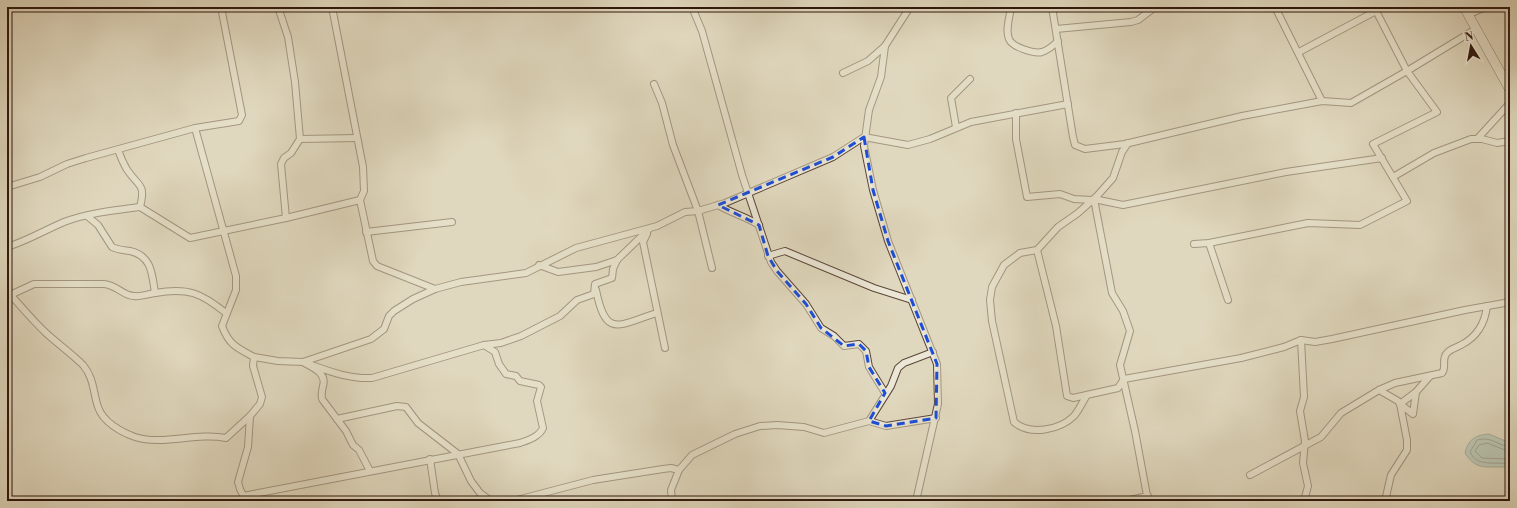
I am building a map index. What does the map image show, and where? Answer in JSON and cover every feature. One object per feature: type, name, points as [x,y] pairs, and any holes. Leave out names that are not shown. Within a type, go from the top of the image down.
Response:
[{"type":"street","points":[[7,187],[40,177],[67,164],[195,128],[240,121],[241,118],[222,7]]},
{"type":"street","points":[[278,7],[288,37],[295,82],[300,139],[291,153],[284,158],[281,164],[286,218]]},
{"type":"street","points":[[332,7],[358,138],[364,178],[364,191],[360,200],[374,264],[435,289]]},
{"type":"street","points":[[692,7],[702,31],[747,193],[759,225],[768,256],[777,272],[806,304],[821,328],[834,336],[844,346],[859,344],[866,351],[868,368],[885,392]]},
{"type":"street","points":[[843,73],[868,60],[885,46],[910,7]]},
{"type":"street","points":[[1011,7],[1008,39],[1012,43],[1035,53],[1048,50],[1058,41]]},
{"type":"street","points":[[1052,7],[1075,145],[1085,149],[1128,143],[1242,116],[1322,101],[1351,102],[1407,72],[1476,28]]},
{"type":"street","points":[[1056,29],[1131,22],[1138,20],[1155,7]]},
{"type":"street","points":[[1283,7],[1276,9],[1299,52],[1322,101]]},
{"type":"street","points":[[1486,7],[1467,11],[1510,90]]},
{"type":"street","points":[[1194,244],[1209,243],[1308,223],[1360,225],[1407,201],[1373,144],[1437,112],[1407,72],[1375,9],[1299,52]]},
{"type":"street","points":[[885,46],[881,77],[869,110],[864,137],[873,190],[881,218],[890,247],[934,352],[937,364],[939,386],[936,418],[919,479],[916,501]]},
{"type":"street","points":[[956,127],[951,98],[970,79]]},
{"type":"street","points":[[654,84],[662,103],[673,145],[698,211],[712,268]]},
{"type":"street","points":[[1478,138],[1510,103]]},
{"type":"street","points":[[303,362],[371,340],[384,329],[389,316],[394,312],[413,299],[435,289],[461,282],[526,273],[539,265],[576,248],[650,228],[677,215],[718,205],[778,182],[833,157],[864,137],[908,145],[930,139],[971,122],[1068,104]]},
{"type":"street","points":[[1016,113],[1016,139],[1027,197],[1060,194],[1074,199],[1092,200]]},
{"type":"street","points":[[195,128],[236,276],[236,290],[222,326],[227,338],[236,348],[254,357],[278,361],[303,362],[341,375],[357,378],[372,378],[484,345],[502,343],[521,336],[560,316],[577,300],[594,294],[595,284]]},
{"type":"street","points":[[300,139],[358,138]]},
{"type":"street","points":[[1393,177],[1434,153],[1465,141],[1478,138],[1497,143],[1510,141]]},
{"type":"street","points":[[1087,395],[1074,416],[1054,429],[1020,427],[1012,419],[992,322],[990,300],[992,287],[1004,265],[1020,253],[1037,250],[1058,227],[1078,213],[1113,178],[1122,152],[1128,143]]},
{"type":"street","points":[[118,150],[128,172],[141,187],[143,195],[140,207]]},
{"type":"street","points":[[1124,501],[1148,499],[1120,364],[1130,331],[1123,311],[1112,293],[1094,199],[1123,205],[1286,172],[1382,158]]},
{"type":"street","points":[[7,247],[66,222],[86,216],[140,207],[190,238],[286,218],[360,200]]},
{"type":"street","points":[[718,205],[728,211],[747,217],[759,225]]},
{"type":"street","points":[[86,216],[98,226],[112,247],[116,250],[141,255],[147,260],[151,270],[155,293]]},
{"type":"street","points":[[366,232],[452,222]]},
{"type":"street","points":[[595,284],[612,278],[613,268],[617,260],[650,228]]},
{"type":"street","points":[[650,228],[643,242],[656,313],[665,348]]},
{"type":"street","points":[[1209,243],[1228,300]]},
{"type":"street","points":[[1037,250],[1056,326],[1067,396],[1073,398],[1118,388],[1124,379],[1241,358],[1284,347],[1301,340],[1315,342],[1332,339],[1510,302]]},
{"type":"street","points":[[768,256],[785,251],[874,288],[912,300]]},
{"type":"street","points":[[539,265],[558,272],[596,267],[617,260]]},
{"type":"street","points":[[226,314],[208,298],[191,292],[178,291],[132,296],[118,287],[104,284],[34,284],[8,294],[41,328],[82,365],[93,382],[98,406],[102,415],[115,427],[134,436],[149,440],[194,437],[226,438],[250,416],[260,404],[262,397],[253,366],[254,357]]},
{"type":"street","points":[[595,284],[600,310],[608,323],[616,325],[656,313]]},
{"type":"street","points":[[1250,475],[1305,444],[1321,437],[1341,413],[1379,390],[1395,383],[1443,372],[1446,353],[1467,342],[1484,323],[1487,306]]},
{"type":"street","points":[[1301,340],[1304,397],[1300,411],[1305,444],[1303,463],[1308,487],[1304,501]]},
{"type":"street","points":[[250,416],[248,447],[238,482],[244,498],[370,470],[520,443],[541,432],[543,428],[537,401],[541,390],[539,385],[520,381],[516,376],[506,374],[499,364],[495,352],[484,345]]},
{"type":"street","points":[[869,421],[877,410],[885,392],[891,386],[898,368],[904,364],[934,352]]},
{"type":"street","points":[[303,362],[322,374],[325,380],[321,395],[322,399],[346,431],[353,445],[359,450],[370,470]]},
{"type":"street","points":[[1400,404],[1416,392],[1430,376]]},
{"type":"street","points":[[1379,390],[1398,401],[1413,414],[1416,392]]},
{"type":"street","points":[[1385,501],[1391,475],[1407,450],[1407,440],[1400,404]]},
{"type":"street","points":[[337,419],[402,406],[406,407],[418,423],[458,454],[471,481],[480,494],[491,501]]},
{"type":"street","points":[[672,501],[671,490],[679,470],[692,455],[735,434],[760,426],[777,425],[804,427],[824,433],[869,421],[886,426],[936,418]]},
{"type":"street","points":[[430,459],[435,494],[438,501]]},
{"type":"street","points":[[513,501],[593,480],[663,468],[679,470]]},
{"type":"highlighted area","points":[[864,137],[873,190],[888,241],[937,364],[936,418],[886,426],[869,421],[885,393],[869,367],[866,351],[859,344],[844,346],[821,328],[806,304],[777,271],[768,256],[759,225],[718,205],[833,157]]},
{"type":"water","points":[[1489,434],[1510,443],[1510,468],[1480,466],[1470,460],[1465,453],[1470,441],[1480,435]]}]
